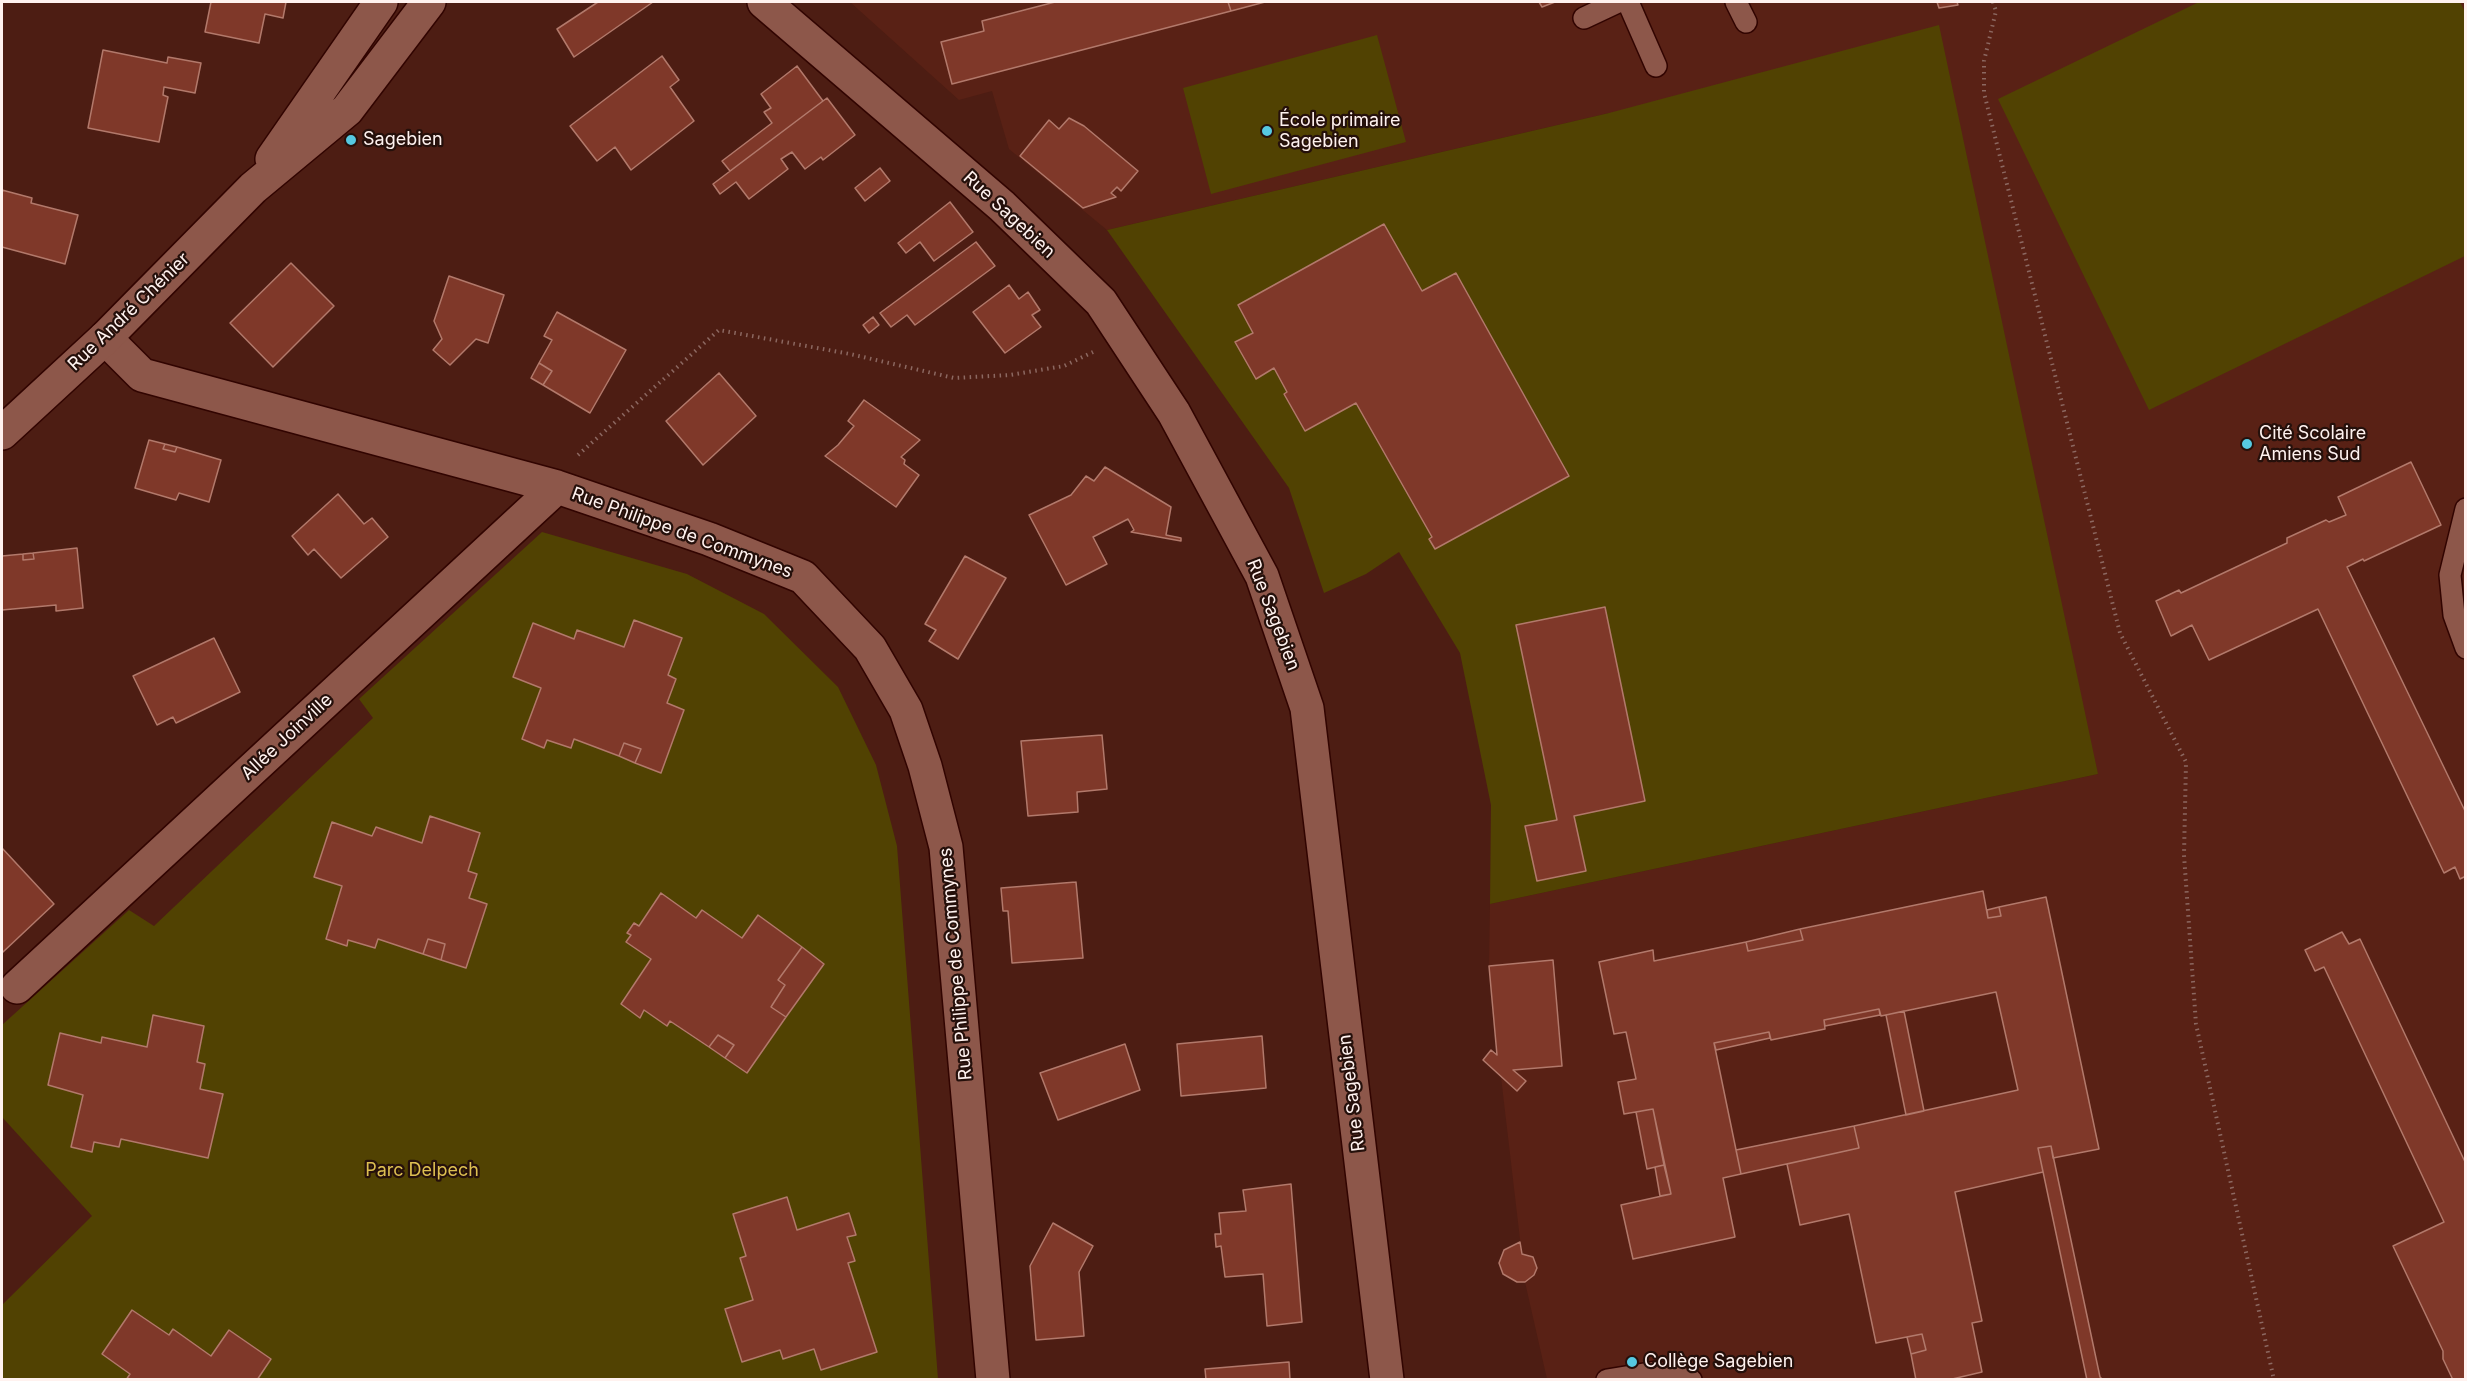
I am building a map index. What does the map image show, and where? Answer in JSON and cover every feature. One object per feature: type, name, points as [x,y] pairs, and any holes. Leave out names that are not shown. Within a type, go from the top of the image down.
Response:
[{"type":"street","name":"Rue André Chénier","points":[[253,188],[320,87],[381,2]]},
{"type":"street","name":"Rue André Chénier","points":[[2,433],[105,338],[253,188],[347,110],[429,2]]},
{"type":"street","name":"Rue Sagebien","points":[[764,2],[1002,206],[1101,302],[1174,413],[1262,576],[1307,708],[1387,1380]]},
{"type":"street","name":"Rue Philippe de Commynes","points":[[105,338],[142,375],[551,485],[709,539],[803,577],[870,648],[906,711],[925,766],[946,847],[993,1380]]},
{"type":"street","name":"Allée Joinville","points":[[17,987],[551,485]]},
{"type":"lane","points":[[1584,18],[1618,2]]},
{"type":"lane","points":[[1628,2],[1656,66]]},
{"type":"lane","points":[[1736,2],[1746,22]]},
{"type":"lane","points":[[2466,509],[2450,575],[2454,615],[2466,648]]},
{"type":"lane","points":[[1607,1380],[1656,1372],[1691,1380]]},
{"type":"path","points":[[1993,2],[1996,11],[1984,61],[1984,93],[2120,633],[2186,762],[2184,855],[2196,1023],[2274,1380]]},
{"type":"path","points":[[551,485],[719,330],[850,354],[954,378],[1010,375],[1064,366],[1088,355],[1121,332]]},
{"type":"shaded area","points":[[850,2],[2465,2],[2465,1379],[1547,1379],[1525,1282],[1501,1077],[1483,1060],[1491,1050],[1497,1054],[1489,966],[1490,904],[2098,774],[1609,113],[1107,230],[1009,149],[992,91],[959,100]]},
{"type":"green space","points":[[2199,2],[2460,2],[2466,14],[2465,256],[2149,410],[1998,99]]},
{"type":"green space","points":[[1939,25],[2098,774],[1490,904],[1491,805],[1460,653],[1399,552],[1366,574],[1324,593],[1289,488],[1107,230],[1609,113]]},
{"type":"green space","points":[[1377,35],[1406,142],[1211,194],[1183,88]]},
{"type":"green space","name":"Parc Delpech","points":[[542,532],[687,574],[764,614],[838,687],[876,765],[897,846],[938,1379],[257,1379],[271,1359],[229,1330],[211,1356],[173,1330],[169,1335],[132,1310],[102,1354],[130,1374],[126,1379],[2,1379],[2,1305],[92,1216],[2,1117],[2,1025],[129,910],[154,926],[373,718],[359,699]],"holes":[[[634,620],[682,639],[668,675],[676,679],[667,703],[684,711],[661,772],[574,739],[571,748],[547,740],[543,748],[522,740],[541,688],[513,677],[533,623],[574,639],[577,630],[624,647]],[[431,816],[480,833],[468,871],[476,874],[469,898],[487,904],[465,968],[378,939],[326,939],[342,886],[314,877],[332,822],[372,836],[422,843]],[[702,910],[742,938],[802,947],[824,964],[747,1073],[670,1021],[667,1026],[644,1010],[639,1017],[621,1004],[651,959],[626,942],[631,935],[627,932],[633,923],[639,926],[696,918]],[[153,1015],[204,1027],[197,1062],[205,1064],[200,1089],[223,1095],[208,1158],[121,1139],[119,1147],[94,1142],[92,1152],[71,1147],[83,1095],[48,1085],[60,1033],[101,1043],[103,1037],[147,1047]],[[787,1197],[797,1230],[855,1235],[847,1237],[855,1261],[848,1263],[877,1352],[821,1370],[814,1349],[783,1359],[780,1350],[742,1362],[725,1310],[753,1300],[740,1259],[746,1256]]]},
{"type":"building","points":[[211,2],[286,2],[283,18],[265,14],[259,43],[205,32]]},
{"type":"building","points":[[598,2],[653,2],[574,57],[557,29]]},
{"type":"building","points":[[1055,2],[1228,2],[1231,11],[952,84],[941,42],[984,31],[982,21]]},
{"type":"building","points":[[1228,2],[1265,2],[1231,11]]},
{"type":"building","points":[[1539,2],[1555,2],[1542,7]]},
{"type":"building","points":[[1937,2],[1957,2],[1958,5],[1939,8]]},
{"type":"building","points":[[103,50],[167,63],[168,57],[201,63],[195,93],[164,87],[163,95],[168,97],[159,142],[88,128]]},
{"type":"building","points":[[662,56],[679,80],[670,87],[694,121],[631,170],[615,147],[597,161],[570,126]]},
{"type":"building","points":[[797,66],[823,101],[730,171],[722,161],[772,123],[764,112],[771,108],[761,94]]},
{"type":"building","points":[[827,98],[855,135],[823,160],[821,157],[805,169],[792,152],[781,159],[788,169],[749,199],[736,182],[720,194],[713,184]]},
{"type":"building","points":[[1069,118],[1084,126],[1138,171],[1121,191],[1117,187],[1111,193],[1116,197],[1083,208],[1020,156],[1049,120],[1059,129]]},
{"type":"building","points":[[880,168],[890,181],[865,201],[855,188]]},
{"type":"building","points":[[2,190],[32,198],[31,203],[78,215],[65,264],[2,247]]},
{"type":"building","points":[[950,202],[973,232],[934,261],[920,242],[906,253],[898,243]]},
{"type":"building","points":[[1384,224],[1422,291],[1456,273],[1569,476],[1435,549],[1429,539],[1432,537],[1356,403],[1305,431],[1284,394],[1287,392],[1274,368],[1256,379],[1235,342],[1253,333],[1238,305]]},
{"type":"building","points":[[976,242],[995,266],[915,325],[907,315],[891,327],[880,313]]},
{"type":"building","points":[[291,263],[334,306],[273,367],[230,323]]},
{"type":"building","points":[[449,276],[504,295],[488,343],[476,339],[450,365],[433,350],[442,339],[434,321]]},
{"type":"building","points":[[1009,285],[1019,299],[1028,292],[1040,310],[1032,315],[1041,327],[1005,353],[973,312]]},
{"type":"building","points":[[557,312],[626,350],[590,413],[543,385],[552,371],[539,363],[552,340],[544,336]]},
{"type":"building","points":[[873,317],[879,325],[869,333],[863,325]]},
{"type":"building","points":[[539,363],[552,371],[543,385],[531,378]]},
{"type":"building","points":[[719,373],[756,416],[703,465],[666,421]]},
{"type":"building","points":[[864,400],[920,440],[901,457],[905,460],[904,464],[919,475],[896,507],[825,456],[854,426],[848,421]]},
{"type":"building","points":[[149,440],[165,444],[163,449],[175,452],[177,447],[221,460],[209,502],[179,493],[176,500],[135,488]]},
{"type":"building","points":[[165,444],[177,447],[175,452],[163,449]]},
{"type":"building","points":[[2411,462],[2441,525],[2347,567],[2466,813],[2466,876],[2460,879],[2455,867],[2444,873],[2318,609],[2209,660],[2192,625],[2171,636],[2156,601],[2179,590],[2181,593],[2287,543],[2287,538],[2326,520],[2329,522],[2346,515],[2338,497]]},
{"type":"building","points":[[1105,467],[1171,507],[1166,535],[1181,538],[1181,541],[1131,532],[1134,530],[1128,519],[1093,537],[1107,564],[1066,585],[1029,515],[1071,495],[1086,476],[1094,481]]},
{"type":"building","points":[[338,494],[364,524],[372,518],[388,537],[341,578],[314,549],[308,555],[292,536]]},
{"type":"building","points":[[77,548],[83,608],[56,611],[56,605],[2,610],[2,556],[23,554],[23,560],[34,559],[33,553]]},
{"type":"building","points":[[33,553],[34,559],[23,560],[23,554]]},
{"type":"building","points":[[965,556],[1006,578],[958,659],[929,641],[936,630],[925,624]]},
{"type":"building","points":[[1605,607],[1645,801],[1574,816],[1586,871],[1537,881],[1525,826],[1557,820],[1516,625]]},
{"type":"building","points":[[634,620],[682,638],[668,675],[676,679],[667,703],[684,710],[661,773],[635,763],[641,749],[624,743],[619,756],[574,739],[571,748],[547,740],[544,748],[522,739],[541,688],[513,677],[533,623],[574,639],[577,630],[624,647]]},
{"type":"building","points":[[214,638],[240,692],[176,723],[173,717],[157,725],[133,676]]},
{"type":"building","points":[[1102,735],[1107,789],[1077,792],[1078,812],[1028,816],[1021,741]]},
{"type":"building","points":[[624,743],[641,749],[635,763],[619,756]]},
{"type":"building","points":[[430,816],[480,833],[468,871],[477,874],[469,898],[487,904],[466,968],[441,960],[445,944],[428,939],[423,954],[378,939],[375,948],[348,940],[347,946],[326,939],[342,886],[314,877],[332,822],[372,836],[376,827],[422,843]]},
{"type":"building","points":[[2,848],[54,904],[3,952],[2,950]]},
{"type":"building","points":[[1076,882],[1083,958],[1012,963],[1008,911],[1003,911],[1001,888]]},
{"type":"building","points":[[1983,891],[1988,918],[2001,916],[1999,907],[2046,897],[2099,1149],[2053,1158],[2051,1146],[2038,1148],[2043,1172],[1955,1192],[1982,1321],[1972,1323],[1982,1372],[1948,1380],[1916,1380],[1911,1354],[1926,1350],[1922,1334],[1876,1343],[1849,1214],[1800,1225],[1787,1164],[1859,1148],[1854,1126],[2018,1090],[1996,992],[1881,1016],[1879,1009],[1824,1020],[1825,1029],[1771,1040],[1769,1032],[1714,1043],[1741,1174],[1723,1178],[1735,1237],[1633,1259],[1621,1205],[1671,1194],[1653,1109],[1624,1114],[1618,1082],[1636,1079],[1626,1032],[1614,1034],[1599,962],[1653,950],[1654,961],[1746,942],[1748,951],[1803,940],[1800,929]]},
{"type":"building","points":[[661,893],[696,918],[702,910],[742,938],[758,915],[802,947],[778,980],[785,985],[771,1007],[786,1017],[747,1073],[725,1058],[734,1045],[718,1035],[709,1047],[670,1021],[667,1026],[644,1010],[640,1018],[621,1004],[651,959],[626,942],[631,935],[627,933],[634,923],[639,926]]},
{"type":"building","points":[[1999,907],[2001,916],[1988,918],[1987,910]]},
{"type":"building","points":[[1800,929],[1803,940],[1748,951],[1746,942]]},
{"type":"building","points":[[2342,932],[2349,944],[2360,939],[2466,1164],[2466,1380],[2453,1380],[2443,1359],[2443,1351],[2393,1246],[2444,1222],[2324,967],[2315,971],[2305,950]]},
{"type":"building","points":[[428,939],[445,944],[441,960],[423,954]]},
{"type":"building","points":[[802,947],[824,964],[786,1017],[771,1007],[785,985],[778,980]]},
{"type":"building","points":[[1553,960],[1562,1066],[1513,1070],[1526,1081],[1517,1091],[1483,1060],[1491,1050],[1497,1055],[1489,966]]},
{"type":"building","points":[[1879,1009],[1880,1015],[1825,1026],[1824,1020]]},
{"type":"building","points":[[1904,1011],[1924,1111],[1906,1115],[1886,1015]]},
{"type":"building","points":[[153,1015],[204,1026],[197,1062],[205,1064],[200,1089],[223,1094],[208,1158],[121,1139],[119,1147],[94,1142],[92,1152],[71,1147],[83,1095],[48,1085],[60,1033],[101,1043],[102,1037],[147,1047]]},
{"type":"building","points":[[1769,1032],[1770,1038],[1716,1050],[1714,1043]]},
{"type":"building","points":[[718,1035],[734,1045],[725,1058],[709,1047]]},
{"type":"building","points":[[1262,1036],[1266,1088],[1181,1096],[1177,1044]]},
{"type":"building","points":[[1125,1044],[1140,1090],[1058,1120],[1040,1073]]},
{"type":"building","points":[[1653,1109],[1664,1165],[1647,1169],[1636,1112]]},
{"type":"building","points":[[1854,1126],[1859,1148],[1741,1174],[1736,1150]]},
{"type":"building","points":[[2051,1146],[2100,1377],[2103,1380],[2087,1380],[2038,1148]]},
{"type":"building","points":[[1664,1165],[1671,1194],[1660,1196],[1655,1167]]},
{"type":"building","points":[[1291,1184],[1302,1322],[1267,1326],[1263,1274],[1225,1277],[1221,1246],[1216,1247],[1215,1234],[1221,1234],[1219,1213],[1246,1211],[1243,1190]]},
{"type":"building","points":[[787,1197],[797,1230],[849,1213],[856,1235],[847,1237],[855,1261],[848,1263],[877,1352],[821,1370],[814,1349],[783,1359],[780,1350],[742,1362],[725,1309],[753,1300],[740,1258],[746,1256],[733,1214]]},
{"type":"building","points":[[1053,1223],[1093,1246],[1079,1272],[1084,1336],[1036,1340],[1030,1266]]},
{"type":"building","points":[[1520,1242],[1522,1254],[1533,1257],[1537,1268],[1534,1275],[1525,1282],[1517,1282],[1503,1274],[1499,1263],[1504,1250]]},
{"type":"building","points":[[132,1310],[169,1335],[173,1329],[211,1356],[229,1330],[271,1359],[257,1380],[126,1380],[130,1374],[102,1354]]},
{"type":"building","points":[[1922,1334],[1926,1350],[1911,1354],[1907,1337]]},
{"type":"building","points":[[1289,1362],[1290,1380],[1206,1380],[1205,1369]]},
{"type":"place","name":"École primaire Sagebien","points":[[1267,131]]},
{"type":"place","name":"Sagebien","points":[[351,140]]},
{"type":"place","name":"Cité Scolaire Amiens Sud","points":[[2247,444]]},
{"type":"place","name":"Collège Sagebien","points":[[1632,1362]]}]
